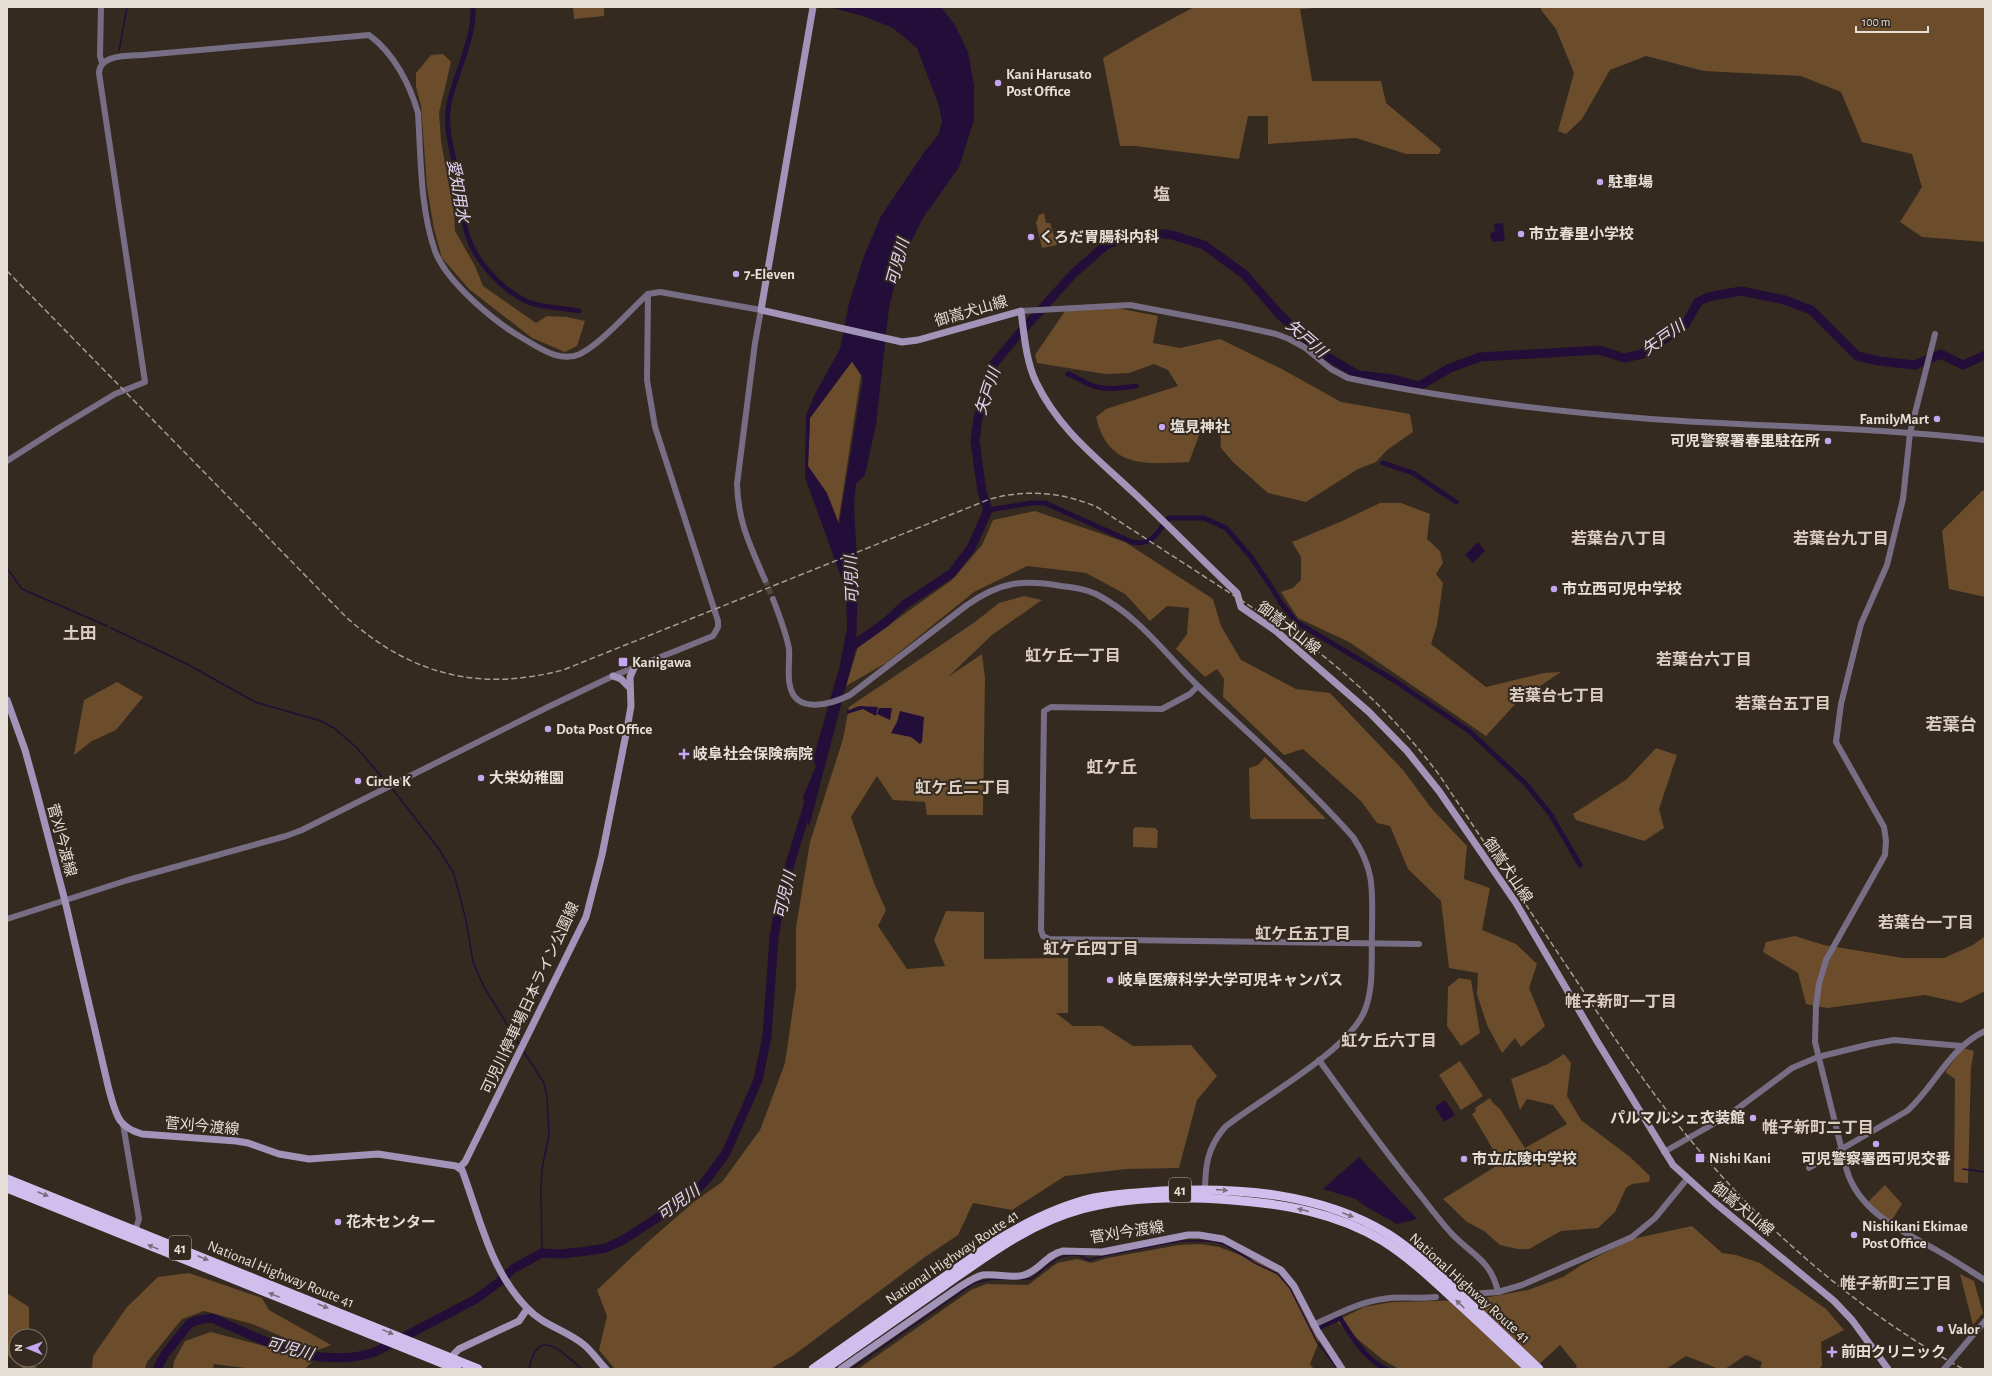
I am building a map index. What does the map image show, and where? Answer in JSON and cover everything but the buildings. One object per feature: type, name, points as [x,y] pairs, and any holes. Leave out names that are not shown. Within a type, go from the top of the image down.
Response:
[{"type":"highway","name":"National Highway Route 41","points":[[7,1179],[134,1235]]},
{"type":"highway","name":"National Highway Route 41","points":[[7,1188],[134,1235],[351,1322],[413,1351],[453,1366],[478,1369]]},
{"type":"highway","name":"National Highway Route 41","points":[[825,1369],[1002,1246],[1041,1224],[1082,1209],[1103,1204],[1205,1194]]},
{"type":"highway","name":"National Highway Route 41","points":[[813,1369],[996,1241],[1021,1226],[1050,1212],[1094,1198],[1116,1195],[1205,1194],[1275,1195],[1308,1201],[1362,1221],[1387,1234],[1430,1266],[1533,1368]]},
{"type":"highway","name":"National Highway Route 41","points":[[351,1322],[423,1346],[453,1366]]},
{"type":"main road","points":[[761,310],[812,10]]},
{"type":"main road","name":"御嵩犬山線","points":[[761,310],[890,340],[912,342],[1021,311],[1036,380],[1059,420],[1073,437],[1162,519],[1237,593],[1241,607],[1276,631],[1369,712],[1407,751],[1439,791],[1516,903],[1664,1152],[1687,1179],[1834,1301],[1852,1320],[1888,1369]]},
{"type":"main road","name":"可児川停車場日本ライン公園線","points":[[459,1168],[465,1162],[586,917],[602,855],[627,729],[631,706],[630,677],[634,668]]},
{"type":"main road","points":[[613,676],[621,679],[630,688]]},
{"type":"main road","name":"菅刈今渡線","points":[[7,700],[29,761],[65,901],[110,1090],[117,1116],[123,1124],[130,1131],[142,1134],[236,1140],[296,1158],[309,1159],[388,1154],[447,1164],[459,1168]]},
{"type":"main road","points":[[459,1168],[467,1183],[491,1255],[508,1284],[527,1309],[548,1325],[582,1343],[606,1369]]},
{"type":"main road","name":"菅刈今渡線","points":[[841,1369],[958,1288],[977,1277],[985,1275],[1023,1275],[1032,1272],[1058,1252],[1063,1251],[1102,1252],[1188,1235],[1222,1239],[1281,1270],[1294,1286],[1313,1325],[1342,1369]]},
{"type":"main road","points":[[453,1366],[456,1352],[466,1345],[519,1321],[527,1309]]},
{"type":"street","points":[[101,7],[100,56],[102,63]]},
{"type":"street","points":[[7,461],[115,394],[145,382],[99,66],[102,63],[120,57],[369,35],[378,42],[391,58],[407,83],[414,100],[418,114],[427,219],[435,251],[444,267],[474,302],[511,332],[552,354],[567,357],[580,354],[593,346],[648,294],[660,292],[761,310],[755,344],[737,484],[742,524],[765,580]]},
{"type":"street","points":[[7,919],[128,880],[286,836],[385,789],[488,735],[613,676],[710,638],[718,627],[716,612],[655,427],[647,380],[648,294]]},
{"type":"street","points":[[1021,311],[1053,308],[1130,306],[1276,334],[1304,347],[1330,369],[1348,378],[1474,400],[1650,419],[1910,433],[1985,440]]},
{"type":"street","points":[[1935,334],[1910,433],[1903,499],[1886,564],[1861,624],[1841,704],[1836,742],[1884,827],[1886,841],[1885,855],[1834,944],[1821,973],[1814,1020],[1815,1042],[1850,1180],[1861,1198],[1869,1208],[1900,1230],[1938,1251],[1984,1280]]},
{"type":"street","points":[[773,599],[783,625],[789,649],[790,686],[794,696],[806,704],[824,704],[840,700],[866,684],[982,595],[1001,586],[1017,582],[1039,582],[1084,589],[1120,608],[1135,620],[1198,686],[1262,744],[1353,837],[1364,854],[1370,875],[1372,892],[1370,990],[1361,1020],[1350,1035],[1319,1060],[1234,1120],[1222,1132],[1209,1152],[1205,1194]]},
{"type":"street","points":[[1198,686],[1190,694],[1162,709],[1051,707],[1044,711],[1041,930],[1043,936],[1049,939],[1419,944]]},
{"type":"street","points":[[1809,1168],[1907,1111],[1919,1100],[1961,1046],[1971,1038],[1985,1031]]},
{"type":"street","points":[[1664,1152],[1729,1115],[1792,1068],[1818,1057],[1894,1040],[1961,1046]]},
{"type":"street","points":[[1319,1060],[1420,1195],[1452,1234],[1479,1256],[1486,1264],[1493,1275],[1498,1292]]},
{"type":"street","points":[[123,1124],[140,1219],[134,1235]]},
{"type":"street","points":[[1471,1294],[1498,1292],[1532,1282],[1632,1237],[1655,1218],[1687,1179]]},
{"type":"street","points":[[1313,1325],[1368,1302],[1385,1298],[1416,1299],[1436,1297]]},
{"type":"street","points":[[1944,1369],[1985,1321]]},
{"type":"shaded area","points":[[573,7],[604,7],[604,16],[574,19]]},
{"type":"shaded area","points":[[1194,7],[1333,7],[1300,9],[1312,81],[1381,81],[1386,103],[1441,149],[1439,154],[1406,154],[1356,138],[1268,144],[1268,116],[1248,116],[1239,159],[1135,146],[1120,146],[1103,58]]},
{"type":"shaded area","points":[[1541,7],[1985,7],[1985,242],[1922,237],[1900,222],[1922,187],[1912,154],[1862,142],[1841,92],[1801,76],[1704,71],[1646,56],[1610,70],[1582,119],[1566,134],[1558,131],[1574,73],[1556,29],[1541,10]]},
{"type":"shaded area","points":[[443,54],[451,62],[439,113],[441,141],[454,214],[455,231],[475,266],[483,286],[536,323],[547,316],[567,317],[585,321],[577,346],[565,352],[532,338],[469,289],[442,258],[434,229],[427,187],[421,106],[416,87],[416,73],[431,55]]},
{"type":"shaded area","points":[[1044,213],[1046,223],[1050,223],[1057,245],[1042,248],[1036,223],[1039,215]]},
{"type":"shaded area","points":[[1117,308],[1158,316],[1153,343],[1180,348],[1220,339],[1280,368],[1341,402],[1410,414],[1413,432],[1387,450],[1376,462],[1358,469],[1306,502],[1268,493],[1233,462],[1221,448],[1220,430],[1203,425],[1189,462],[1144,462],[1131,460],[1119,455],[1110,446],[1102,434],[1096,417],[1106,409],[1178,386],[1168,370],[1154,364],[1129,373],[1105,374],[1037,363],[1035,355],[1065,311]]},
{"type":"shaded area","points":[[852,362],[861,375],[838,524],[808,466],[810,418]]},
{"type":"shaded area","points":[[1985,490],[1985,597],[1949,589],[1942,531],[1982,491]]},
{"type":"shaded area","points":[[1380,503],[1401,503],[1430,514],[1427,539],[1440,551],[1443,563],[1436,574],[1443,583],[1437,625],[1431,644],[1486,687],[1544,673],[1561,672],[1518,701],[1486,736],[1349,642],[1298,618],[1281,592],[1293,588],[1301,580],[1301,557],[1292,542]]},
{"type":"shaded area","points":[[1035,511],[1125,542],[1213,599],[1221,626],[1241,660],[1296,689],[1330,693],[1403,770],[1432,809],[1467,846],[1464,879],[1490,888],[1482,930],[1516,944],[1537,964],[1529,988],[1545,1026],[1521,1047],[1515,1038],[1502,1053],[1487,1025],[1477,994],[1478,973],[1449,968],[1441,901],[1408,869],[1390,826],[1377,823],[1361,801],[1303,749],[1284,755],[1223,697],[1224,679],[1217,669],[1205,677],[1176,649],[1187,634],[1189,608],[1167,606],[1150,621],[1125,594],[1086,573],[1027,566],[974,592],[886,663],[846,686],[858,647],[952,580],[982,545],[993,520]]},
{"type":"shaded area","points":[[1024,596],[1042,600],[992,635],[948,677],[982,654],[985,678],[983,815],[927,815],[925,802],[893,800],[877,776],[851,817],[874,883],[886,910],[878,926],[907,969],[945,966],[934,940],[946,911],[984,912],[984,959],[1068,958],[1068,1013],[1056,1013],[1073,1026],[1102,1026],[1133,1046],[1191,1045],[1217,1076],[1197,1100],[1179,1168],[1127,1169],[1065,1176],[1012,1210],[973,1203],[958,1235],[925,1257],[794,1355],[770,1369],[615,1369],[599,1350],[607,1316],[597,1290],[650,1240],[695,1201],[722,1182],[760,1130],[785,1063],[796,987],[796,927],[810,842],[843,739],[849,707],[975,622],[999,603]]},
{"type":"shaded area","points":[[117,682],[143,697],[116,730],[92,741],[74,755],[84,700]]},
{"type":"shaded area","points":[[1656,748],[1677,755],[1659,809],[1664,828],[1644,841],[1576,820],[1573,814],[1627,779]]},
{"type":"shaded area","points":[[1265,757],[1326,819],[1251,819],[1249,768],[1258,765]]},
{"type":"shaded area","points":[[1135,827],[1155,828],[1158,831],[1157,848],[1133,847],[1133,830]]},
{"type":"shaded area","points":[[1795,936],[1824,945],[1903,958],[1944,958],[1973,945],[1985,936],[1985,991],[1961,1003],[1925,995],[1827,1008],[1806,1004],[1798,973],[1763,952],[1766,942]]},
{"type":"shaded area","points":[[1459,978],[1471,980],[1480,1033],[1461,1046],[1447,1026],[1448,987]]},
{"type":"shaded area","points":[[1963,1048],[1974,1051],[1971,1067],[1968,1183],[1954,1182],[1955,1079],[1945,1072]]},
{"type":"shaded area","points":[[1564,1054],[1571,1063],[1567,1096],[1581,1120],[1630,1157],[1650,1176],[1649,1182],[1632,1184],[1626,1188],[1615,1212],[1598,1228],[1561,1231],[1529,1249],[1517,1249],[1500,1245],[1484,1231],[1467,1222],[1443,1199],[1501,1163],[1472,1114],[1476,1111],[1475,1108],[1490,1098],[1500,1109],[1525,1148],[1567,1124],[1553,1105],[1527,1099],[1520,1110],[1511,1079],[1548,1064]]},
{"type":"shaded area","points":[[1460,1061],[1483,1096],[1461,1110],[1439,1075]]},
{"type":"shaded area","points":[[1885,1185],[1902,1204],[1890,1223],[1866,1204]]},
{"type":"shaded area","points":[[1692,1226],[1722,1253],[1736,1255],[1760,1263],[1826,1309],[1844,1330],[1821,1342],[1822,1366],[1819,1369],[1760,1369],[1762,1362],[1746,1355],[1725,1369],[1719,1369],[1686,1356],[1666,1369],[1575,1369],[1577,1366],[1560,1345],[1534,1369],[1399,1369],[1383,1360],[1336,1321],[1364,1307],[1392,1302],[1473,1300],[1528,1290],[1563,1277],[1583,1264],[1632,1239]]},
{"type":"shaded area","points":[[1200,1244],[1219,1247],[1281,1270],[1321,1337],[1310,1364],[1314,1369],[858,1369],[971,1290],[986,1284],[1028,1285],[1057,1263],[1077,1259],[1091,1263],[1107,1258],[1179,1245]]},
{"type":"shaded area","points":[[189,1273],[262,1298],[269,1310],[331,1345],[316,1351],[252,1324],[204,1311],[182,1319],[147,1362],[145,1369],[92,1369],[93,1356],[127,1307],[158,1277]]},
{"type":"shaded area","points":[[1960,1274],[1974,1281],[1983,1313],[1973,1325]]},
{"type":"shaded area","points":[[7,1293],[29,1307],[29,1328],[8,1328],[8,1356]]},
{"type":"shaded area","points":[[211,1332],[275,1349],[312,1362],[305,1369],[253,1369],[214,1364],[213,1369],[173,1369],[174,1361],[185,1341]]},
{"type":"shaded area","points":[[23,1368],[38,1369],[24,1369]]},
{"type":"water","points":[[829,7],[941,7],[955,25],[968,52],[974,86],[974,120],[959,167],[923,218],[899,266],[889,308],[876,425],[865,475],[856,484],[854,505],[858,582],[856,648],[809,827],[803,797],[816,766],[813,759],[840,665],[847,628],[846,591],[805,477],[806,415],[815,394],[840,349],[849,303],[864,256],[881,216],[925,151],[939,134],[942,121],[939,106],[917,48],[893,28],[863,16]],"holes":[[[852,361],[863,378],[839,524],[827,493],[808,466],[810,418]]]},
{"type":"water","points":[[1503,223],[1505,241],[1492,242],[1490,233],[1495,232],[1494,224]]},
{"type":"water","points":[[1478,542],[1485,551],[1473,563],[1465,555]]},
{"type":"water","points":[[859,706],[878,707],[876,716],[863,709],[847,714],[847,711]]},
{"type":"water","points":[[879,708],[892,708],[890,720],[877,714]]},
{"type":"water","points":[[900,711],[924,717],[922,742],[920,744],[911,737],[891,733],[897,722]]},
{"type":"water","points":[[1445,1100],[1455,1115],[1444,1122],[1435,1107]]},
{"type":"water","points":[[1359,1157],[1417,1219],[1397,1224],[1365,1206],[1356,1199],[1323,1189]]},
{"type":"waterway","points":[[119,51],[127,7]]},
{"type":"waterway","name":"愛知用水","points":[[473,7],[471,31],[452,92],[448,114],[450,143],[459,182],[466,230],[475,252],[498,282],[508,290],[518,297],[540,306],[579,311]]},
{"type":"waterway","name":"矢戸川","points":[[851,647],[886,622],[904,605],[952,573],[971,548],[988,510],[982,492],[975,441],[978,418],[993,365],[1074,273],[1106,245],[1130,235],[1153,233],[1172,235],[1204,245],[1245,275],[1281,316],[1323,354],[1358,375],[1393,379],[1419,386],[1450,368],[1480,357],[1599,350],[1624,358],[1642,354],[1685,325],[1698,302],[1708,297],[1741,291],[1785,300],[1811,310],[1857,356],[1879,361],[1915,365],[1941,354],[1963,365],[1985,355]]},
{"type":"waterway","name":"愛知用水","points":[[1068,374],[1090,385],[1102,388],[1136,386]]},
{"type":"waterway","name":"愛知用水","points":[[1383,463],[1413,473],[1456,502]]},
{"type":"waterway","points":[[988,510],[1032,503],[1045,503],[1132,542],[1140,543],[1146,542],[1154,537],[1169,518],[1204,518],[1226,528],[1251,557],[1281,603],[1296,622],[1392,679],[1469,731],[1526,784],[1551,815],[1580,865]]},
{"type":"waterway","points":[[7,568],[22,589],[107,626]]},
{"type":"waterway","points":[[111,628],[187,664],[255,702],[321,721],[334,728],[356,747],[388,784]]},
{"type":"waterway","points":[[391,787],[439,849],[454,874],[466,920],[473,962],[484,987],[519,1044]]},
{"type":"waterway","name":"可児川","points":[[157,1369],[165,1354],[189,1324],[197,1320],[212,1318],[271,1343],[312,1355],[333,1358],[354,1357],[375,1352],[476,1299],[499,1282],[513,1269],[542,1253],[561,1254],[606,1248],[623,1240],[692,1195],[707,1179],[726,1153],[758,1080],[767,1036],[774,938],[778,914],[790,864],[809,802]]},
{"type":"waterway","points":[[524,1052],[544,1083],[547,1097],[549,1135],[542,1169],[542,1253]]},
{"type":"waterway","points":[[1963,1169],[1985,1172]]},
{"type":"waterway","points":[[851,1369],[974,1283],[993,1279],[1031,1279],[1052,1262],[1064,1256],[1078,1255],[1089,1260],[1106,1255],[1180,1241],[1213,1241],[1226,1245],[1255,1263],[1278,1274],[1290,1288],[1317,1342],[1338,1369]]},
{"type":"waterway","points":[[1320,1327],[1340,1318],[1366,1354],[1386,1369]]},
{"type":"waterway","points":[[529,1369],[533,1355],[538,1348],[544,1345],[551,1346],[559,1350],[582,1369]]},
{"type":"tunnel","points":[[765,580],[773,599]]},
{"type":"railway","points":[[7,271],[346,617],[371,637],[396,653],[421,665],[447,674],[475,678],[503,679],[532,676],[563,670],[990,499],[1031,493],[1057,495],[1097,507],[1304,641],[1360,687],[1410,738],[1440,776],[1631,1062],[1673,1119],[1717,1171],[1781,1236],[1850,1295],[1924,1346],[1963,1369]]},
{"type":"place","name":"Kani Harusato Post Office","points":[[998,83]]},
{"type":"place","name":"駐車場","points":[[1600,182]]},
{"type":"place","name":"市立春里小学校","points":[[1521,234]]},
{"type":"place","name":"くろだ胃腸科内科","points":[[1031,237]]},
{"type":"place","name":"7-Eleven","points":[[736,274]]},
{"type":"place","name":"FamilyMart","points":[[1937,419]]},
{"type":"place","name":"塩見神社","points":[[1162,427]]},
{"type":"place","name":"可児警察署春里駐在所","points":[[1828,441]]},
{"type":"place","name":"市立西可児中学校","points":[[1554,589]]},
{"type":"place","name":"Kanigawa","points":[[623,662]]},
{"type":"place","name":"Dota Post Office","points":[[548,729]]},
{"type":"place","name":"岐阜社会保険病院","points":[[684,754]]},
{"type":"place","name":"大栄幼稚園","points":[[481,778]]},
{"type":"place","name":"Circle K","points":[[358,781]]},
{"type":"place","name":"岐阜医療科学大学可児キャンパス","points":[[1110,980]]},
{"type":"place","name":"パルマルシェ衣装館","points":[[1753,1118]]},
{"type":"place","name":"可児警察署西可児交番","points":[[1876,1144]]},
{"type":"place","name":"Nishi Kani","points":[[1700,1158]]},
{"type":"place","name":"市立広陵中学校","points":[[1464,1159]]},
{"type":"place","name":"花木センター","points":[[338,1222]]},
{"type":"place","name":"Nishikani Ekimae Post Office","points":[[1854,1235]]},
{"type":"place","name":"Valor","points":[[1940,1329]]},
{"type":"place","name":"前田クリニック","points":[[1832,1352]]},
{"type":"district","name":"塩","points":[[1162,194]]},
{"type":"district","name":"若葉台八丁目","points":[[1619,538]]},
{"type":"district","name":"若葉台九丁目","points":[[1841,538]]},
{"type":"district","name":"土田","points":[[80,633]]},
{"type":"district","name":"虹ケ丘一丁目","points":[[1073,655]]},
{"type":"district","name":"若葉台六丁目","points":[[1704,659]]},
{"type":"district","name":"若葉台七丁目","points":[[1557,695]]},
{"type":"district","name":"若葉台五丁目","points":[[1783,703]]},
{"type":"district","name":"若葉台","points":[[1951,724]]},
{"type":"district","name":"虹ケ丘","points":[[1112,767]]},
{"type":"district","name":"虹ケ丘二丁目","points":[[963,787]]},
{"type":"district","name":"若葉台一丁目","points":[[1926,922]]},
{"type":"district","name":"虹ケ丘五丁目","points":[[1303,933]]},
{"type":"district","name":"虹ケ丘四丁目","points":[[1091,948]]},
{"type":"district","name":"帷子新町一丁目","points":[[1621,1001]]},
{"type":"district","name":"虹ケ丘六丁目","points":[[1389,1040]]},
{"type":"district","name":"帷子新町二丁目","points":[[1818,1127]]},
{"type":"district","name":"帷子新町三丁目","points":[[1896,1283]]}]
